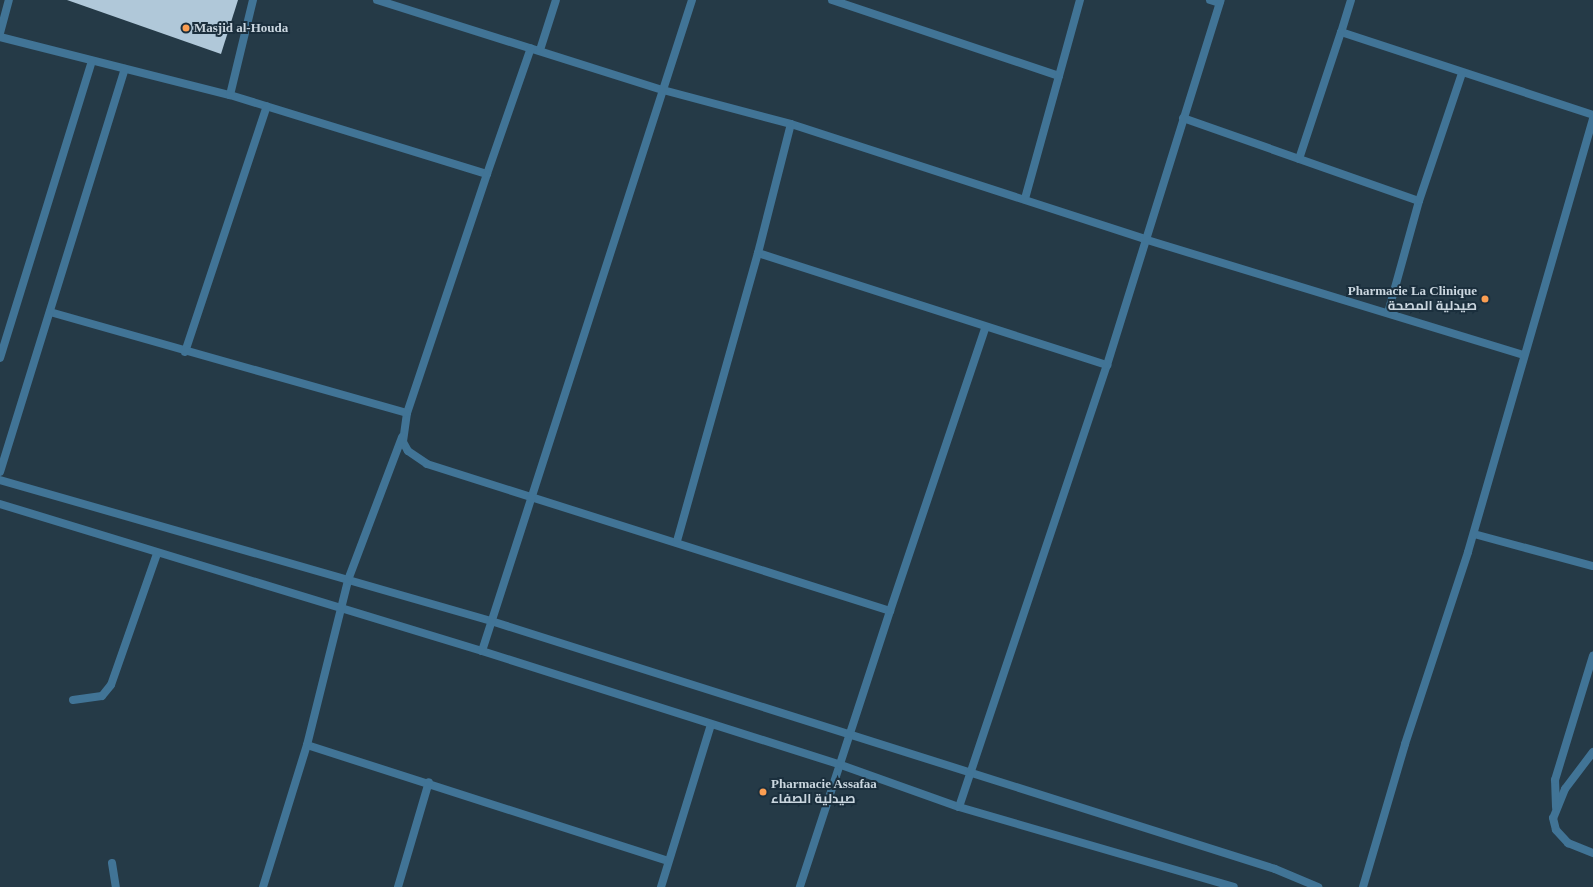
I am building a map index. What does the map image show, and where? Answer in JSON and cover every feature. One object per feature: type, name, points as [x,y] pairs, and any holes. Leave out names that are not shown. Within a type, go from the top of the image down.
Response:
[{"type":"street","points":[[0,33],[10,0]]},
{"type":"street","points":[[230,95],[253,0]]},
{"type":"street","points":[[377,0],[540,50],[663,90],[791,124],[1144,239],[1523,355]]},
{"type":"street","points":[[540,50],[556,0]]},
{"type":"street","points":[[482,651],[692,0]]},
{"type":"street","points":[[832,0],[1059,76]]},
{"type":"street","points":[[1025,199],[1080,0]]},
{"type":"street","points":[[959,807],[1107,365],[1144,239],[1221,2],[1210,0]]},
{"type":"street","points":[[1299,159],[1351,0]]},
{"type":"street","points":[[1341,32],[1462,74],[1593,115]]},
{"type":"street","points":[[0,37],[230,95],[486,174]]},
{"type":"street","points":[[263,887],[307,745],[339,609],[348,580],[403,435],[407,413],[486,174],[531,48]]},
{"type":"street","points":[[0,358],[92,61]]},
{"type":"street","points":[[0,472],[125,68]]},
{"type":"street","points":[[1388,314],[1419,201],[1462,74]]},
{"type":"street","points":[[185,352],[267,106]]},
{"type":"street","points":[[1183,118],[1419,201]]},
{"type":"street","points":[[1363,887],[1474,534],[1523,355],[1593,120]]},
{"type":"street","points":[[677,541],[758,253],[791,124]]},
{"type":"street","points":[[758,253],[984,328],[1107,365]]},
{"type":"street","points":[[50,312],[185,352],[407,413]]},
{"type":"street","points":[[800,887],[851,738],[890,611],[984,328]]},
{"type":"street","points":[[403,435],[404,446],[417,459],[677,541],[890,611]]},
{"type":"street","points":[[0,480],[491,621],[851,738],[1276,869],[1318,887]]},
{"type":"street","points":[[0,504],[157,554],[482,651],[841,765],[959,807],[1234,887]]},
{"type":"street","points":[[1474,534],[1593,566]]},
{"type":"street","points":[[73,700],[102,696],[111,685],[157,554]]},
{"type":"street","points":[[1556,807],[1555,780],[1593,656]]},
{"type":"street","points":[[661,887],[711,724]]},
{"type":"street","points":[[307,745],[429,782],[668,861]]},
{"type":"street","points":[[1593,752],[1565,789],[1556,807],[1553,818],[1556,830],[1568,843],[1593,853]]},
{"type":"street","points":[[398,887],[429,782]]},
{"type":"street","points":[[112,863],[116,887]]},
{"type":"building","name":"Masjid al-Houda","points":[[67,0],[238,0],[221,54]]},
{"type":"place","name":"Masjid al-Houda","points":[[186,28]]},
{"type":"place","name":"Pharmacie La Clinique صيدلية المصحة","points":[[1485,299]]},
{"type":"place","name":"Pharmacie Assafaa صيدلية الصفاء","points":[[763,792]]}]
